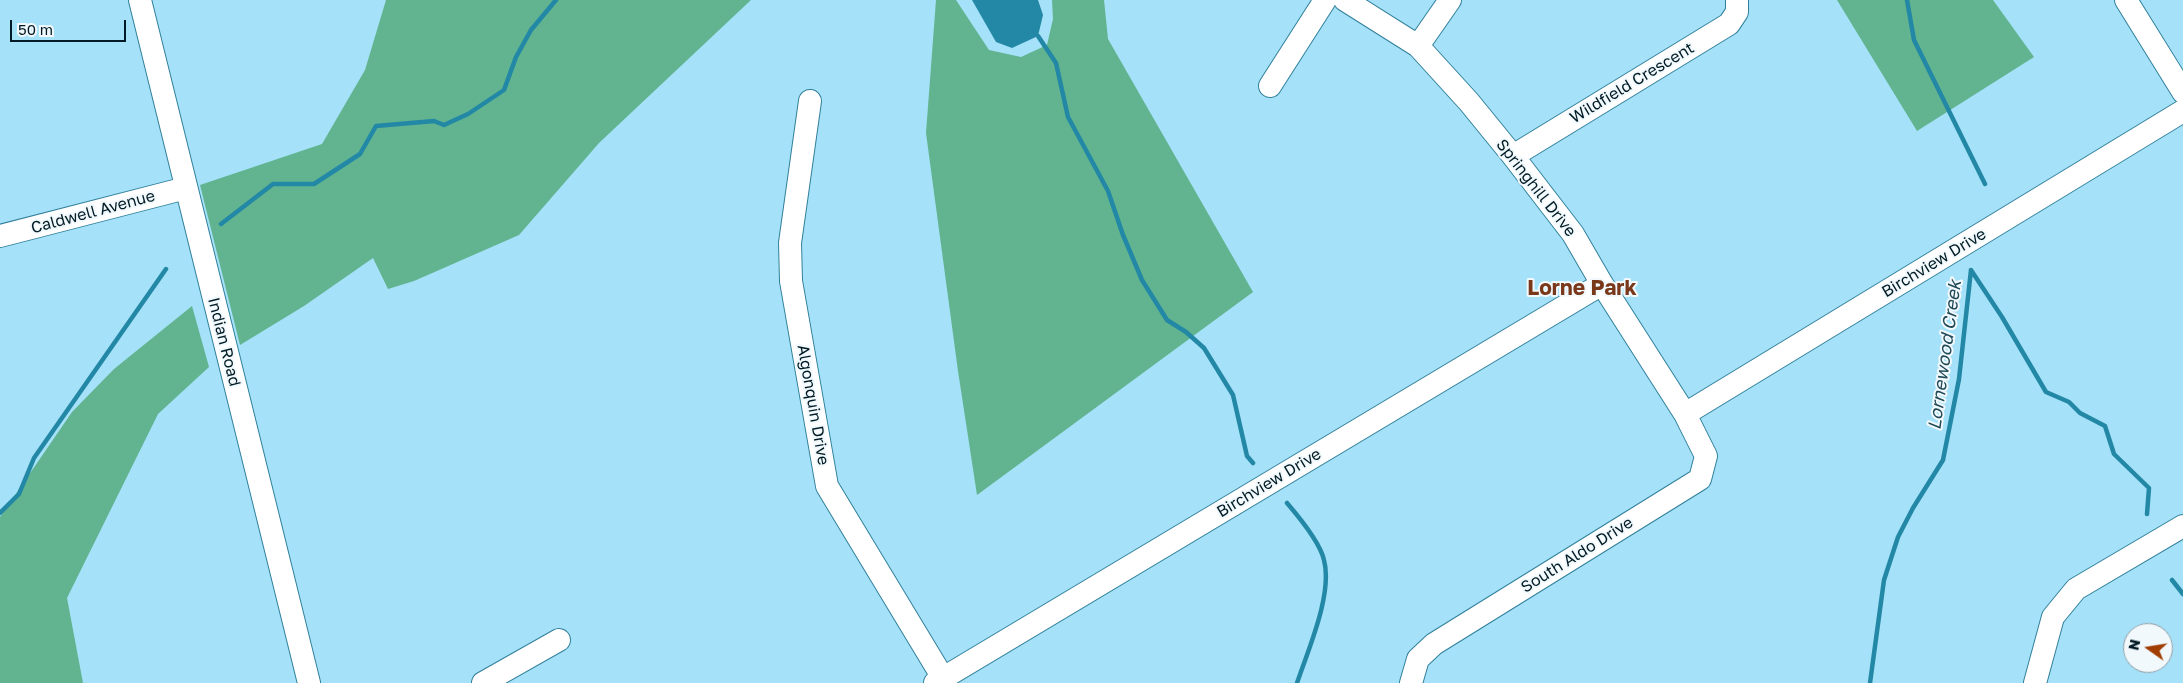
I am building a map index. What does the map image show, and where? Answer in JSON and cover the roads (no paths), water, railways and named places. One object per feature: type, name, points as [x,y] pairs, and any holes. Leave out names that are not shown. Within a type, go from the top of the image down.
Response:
[{"type":"street","name":"Indian Road","points":[[140,0],[309,683]]},
{"type":"street","points":[[1270,86],[1324,0]]},
{"type":"street","name":"Springhill Drive","points":[[1346,0],[1418,46],[1469,102],[1573,234],[1602,284],[1685,414]]},
{"type":"street","points":[[1418,46],[1450,0]]},
{"type":"street","name":"Wildfield Crescent","points":[[1513,156],[1729,24],[1737,12],[1737,0]]},
{"type":"street","points":[[2126,0],[2183,92]]},
{"type":"street","name":"Algonquin Drive","points":[[810,101],[790,243],[791,281],[827,486],[939,681]]},
{"type":"street","name":"Birchview Drive","points":[[1685,414],[2183,111]]},
{"type":"street","name":"Caldwell Avenue","points":[[0,236],[186,188]]},
{"type":"street","name":"Birchview Drive","points":[[939,681],[1602,284]]},
{"type":"street","name":"South Aldo Drive","points":[[1411,683],[1418,659],[1434,644],[1700,480],[1706,456],[1685,414]]},
{"type":"street","points":[[2035,683],[2053,617],[2076,589],[2183,526]]},
{"type":"street","points":[[483,683],[560,640]]},
{"type":"water","points":[[972,0],[1038,0],[1043,15],[1038,36],[1012,48],[996,42]]},
{"type":"waterway","points":[[221,224],[273,184],[314,184],[360,154],[376,126],[434,121],[444,125],[468,114],[504,90],[516,57],[531,30],[556,0]]},
{"type":"waterway","name":"Lornewood Creek","points":[[1907,0],[1914,40],[1985,184]]},
{"type":"waterway","points":[[1038,36],[1056,63],[1068,117],[1108,191],[1123,235],[1142,280],[1167,320],[1186,332],[1204,348],[1233,395],[1247,456],[1253,463]]},
{"type":"waterway","points":[[0,513],[19,494],[34,458],[166,269]]},
{"type":"waterway","name":"Lornewood Creek","points":[[1971,270],[2002,317],[2046,392],[2069,402],[2080,413],[2105,426],[2114,454],[2149,488],[2147,514]]},
{"type":"waterway","name":"Lornewood Creek","points":[[1870,683],[1884,580],[1898,537],[1913,508],[1943,460],[1959,379],[1971,270]]},
{"type":"waterway","points":[[1287,503],[1309,530],[1318,545],[1324,560],[1326,574],[1318,622],[1297,683]]},
{"type":"waterway","name":"Lornewood Creek","points":[[2172,580],[2183,594]]},
{"type":"district","name":"Lorne Park","points":[[1582,288]]}]
